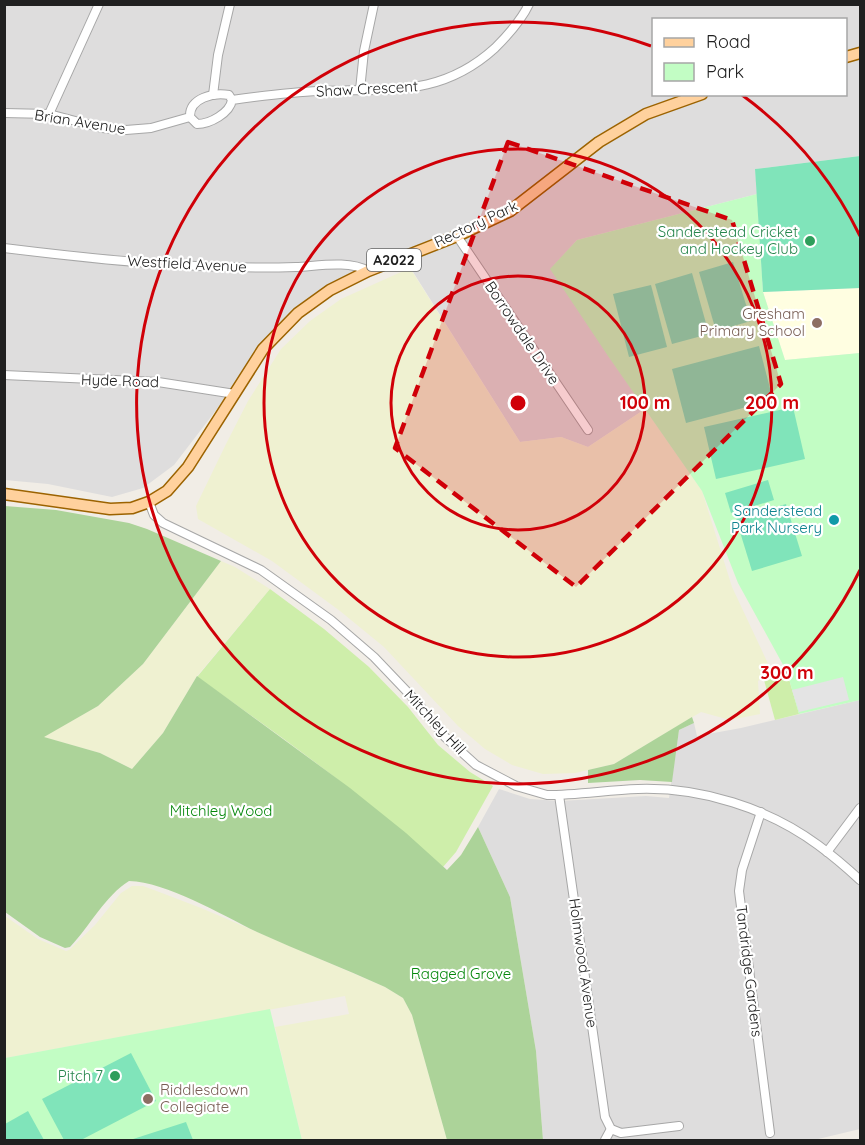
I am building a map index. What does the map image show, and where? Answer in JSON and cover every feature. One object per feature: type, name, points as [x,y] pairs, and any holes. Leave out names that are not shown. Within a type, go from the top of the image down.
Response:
[{"type":"main road","name":"Rectory Park","points":[[149,502],[167,491],[188,467],[263,349],[298,314],[330,290],[368,271],[457,236],[510,211],[599,142],[646,114],[696,96]]},
{"type":"main road","name":"A2022","points":[[4,494],[110,509],[132,508],[149,502]]},
{"type":"street","points":[[49,114],[99,4]]},
{"type":"street","points":[[213,95],[218,56],[230,4]]},
{"type":"street","points":[[360,90],[365,44],[374,4]]},
{"type":"street","name":"Shaw Crescent","points":[[232,100],[281,94],[393,90],[437,83],[456,75],[483,58],[502,41],[522,17],[529,4]]},
{"type":"street","points":[[190,117],[190,110],[196,104],[213,95],[226,94],[232,100]]},
{"type":"street","name":"Brian Avenue","points":[[4,113],[49,114],[102,128],[147,129],[190,117],[197,124],[210,122],[230,106],[232,100]]},
{"type":"street","name":"Borrowdale Drive","points":[[457,236],[588,430]]},
{"type":"street","name":"Westfield Avenue","points":[[4,248],[172,265],[267,268],[345,265],[361,267],[368,271]]},
{"type":"street","name":"Hyde Road","points":[[4,375],[158,382],[235,394]]},
{"type":"street","name":"Mitchley Hill","points":[[149,502],[154,514],[163,523],[261,570],[331,620],[374,657],[415,700],[445,737],[476,765],[516,786],[559,795],[640,789],[670,791],[731,802],[762,812],[794,829],[861,880]]},
{"type":"street","name":"Holmwood Avenue","points":[[559,795],[605,1117],[611,1129]]},
{"type":"street","points":[[827,852],[861,808]]},
{"type":"street","name":"Tandridge Gardens","points":[[762,812],[742,870],[739,891],[770,1133]]},
{"type":"street","points":[[605,1140],[611,1129],[621,1133],[679,1126]]},
{"type":"highlighted area","points":[[508,142],[732,220],[781,384],[576,587],[395,448]]},
{"type":"shaded area","points":[[4,5],[860,5],[860,156],[755,169],[757,194],[577,240],[551,269],[645,409],[588,447],[561,437],[520,442],[403,256],[330,289],[263,349],[174,465],[143,488],[112,497],[48,484],[5,480]]},
{"type":"shaded area","points":[[410,268],[520,442],[561,437],[588,447],[645,409],[702,491],[732,587],[771,670],[758,681],[760,714],[730,720],[701,712],[614,764],[575,773],[543,774],[512,765],[485,749],[458,726],[384,647],[340,611],[272,561],[198,519],[196,506],[226,444],[248,401],[281,349],[310,321],[341,299]]},
{"type":"shaded area","name":"Gresham Primary School","points":[[860,288],[860,353],[785,360],[763,292]]},
{"type":"shaded area","points":[[221,561],[270,589],[197,676],[163,733],[132,769],[100,753],[43,737],[98,706],[143,664]]},
{"type":"shaded area","points":[[843,677],[849,700],[799,712],[792,690]]},
{"type":"shaded area","points":[[860,700],[860,1129],[814,1140],[543,1140],[536,1051],[510,897],[478,827],[499,789],[530,799],[560,801],[646,796],[669,798],[679,730],[694,723],[697,736]]},
{"type":"shaded area","points":[[132,886],[143,886],[201,908],[385,987],[403,998],[412,1015],[447,1140],[302,1140],[275,1027],[349,1014],[345,996],[5,1058],[5,916],[38,939],[66,951],[95,925],[121,893]]},
{"type":"green space","name":"Sanderstead Cricket and Hockey Club","points":[[860,156],[860,288],[763,292],[755,169]]},
{"type":"green space","points":[[757,194],[763,292],[785,360],[860,353],[860,700],[799,714],[787,672],[738,583],[702,491],[550,269],[577,240]]},
{"type":"green space","points":[[733,262],[751,321],[716,331],[699,272]]},
{"type":"green space","points":[[692,273],[709,334],[672,344],[655,284]]},
{"type":"green space","points":[[651,285],[667,347],[629,357],[613,294]]},
{"type":"green space","points":[[759,346],[773,400],[686,423],[672,369]]},
{"type":"green space","points":[[793,407],[805,459],[716,479],[704,427]]},
{"type":"green space","points":[[768,480],[774,500],[731,513],[725,493]]},
{"type":"green space","points":[[786,504],[802,556],[752,571],[736,519]]},
{"type":"green space","name":"Mitchley Wood","points":[[5,506],[56,510],[129,523],[221,561],[143,664],[98,706],[44,737],[100,753],[132,769],[163,733],[197,676],[350,788],[447,870],[461,855],[478,827],[510,897],[536,1051],[543,1140],[447,1140],[412,1015],[403,998],[385,987],[257,932],[177,893],[129,881],[112,895],[70,947],[65,948],[40,937],[5,912]]},
{"type":"green space","points":[[270,589],[324,629],[369,667],[408,707],[438,745],[470,772],[493,786],[456,852],[443,867],[354,792],[197,677]]},
{"type":"green space","points":[[787,672],[799,714],[775,720],[764,680]]},
{"type":"green space","points":[[692,717],[694,723],[679,730],[672,782],[640,780],[588,783],[588,770],[614,764]]},
{"type":"green space","name":"Riddlesdown Collegiate","points":[[270,1009],[302,1140],[5,1140],[5,1058]]},
{"type":"green space","name":"Pitch 7","points":[[131,1053],[156,1101],[81,1140],[64,1140],[42,1099]]},
{"type":"green space","points":[[28,1111],[44,1140],[5,1140],[5,1124]]},
{"type":"green space","points":[[186,1122],[193,1140],[130,1140]]},
{"type":"place","name":"Sanderstead Cricket and Hockey Club","points":[[810,241]]},
{"type":"place","name":"Gresham Primary School","points":[[817,323]]},
{"type":"place","name":"Sanderstead Park Nursery","points":[[834,520]]},
{"type":"place","name":"Pitch 7","points":[[115,1076]]},
{"type":"place","name":"Riddlesdown Collegiate","points":[[148,1099]]},
{"type":"park label","name":"Ragged Grove","points":[[461,974]]}]
